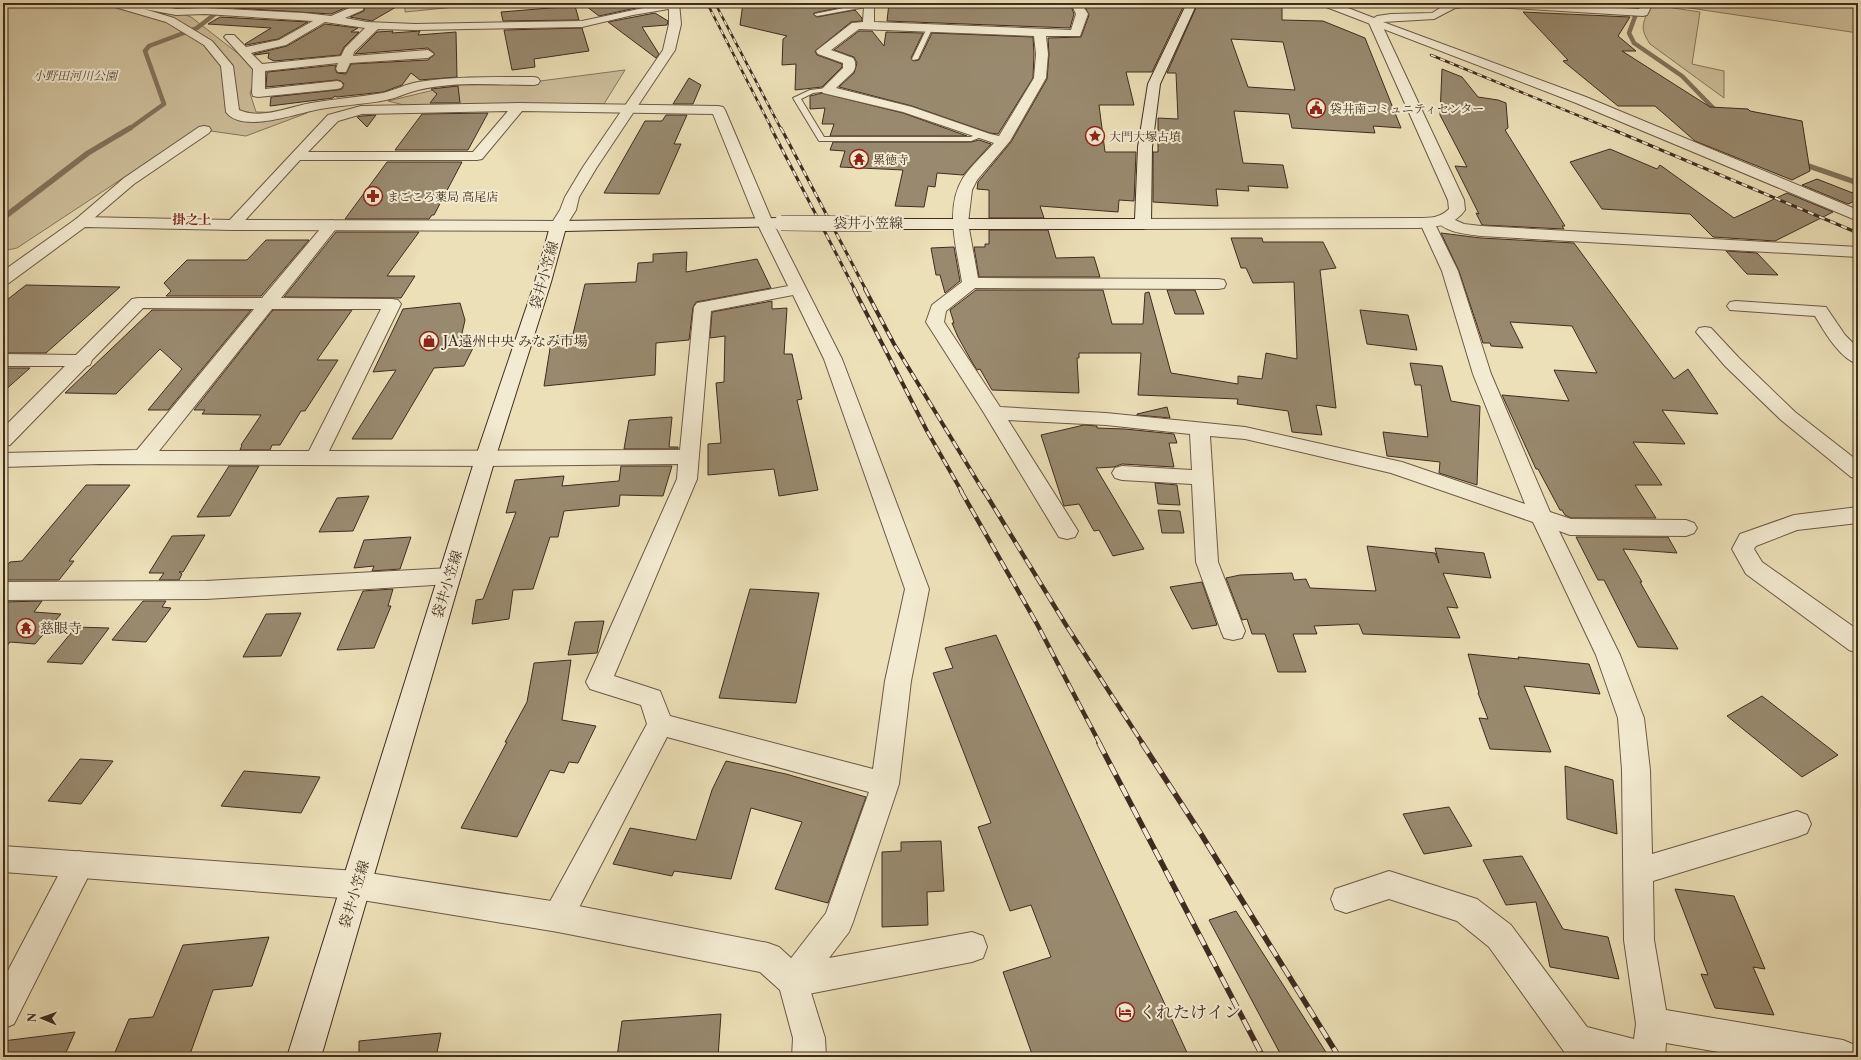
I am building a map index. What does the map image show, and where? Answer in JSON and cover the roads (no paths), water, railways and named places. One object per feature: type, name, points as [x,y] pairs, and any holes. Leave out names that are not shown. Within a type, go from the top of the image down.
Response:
[{"type":"street","points":[[112,3],[170,20],[208,43],[227,66],[233,112],[242,116],[254,118],[386,96],[417,86],[425,85],[462,81],[534,81]]},
{"type":"street","points":[[130,3],[161,10],[200,12],[236,3]]},
{"type":"street","points":[[166,3],[200,12]]},
{"type":"street","points":[[242,51],[282,43],[327,20],[360,8],[359,3]]},
{"type":"street","points":[[81,222],[233,225],[558,226],[568,210],[572,197],[590,167],[669,50],[678,3],[582,24],[433,40],[379,58],[345,59],[259,68]]},
{"type":"street","points":[[827,90],[850,69],[849,62],[822,51],[856,25],[1076,34],[1082,14],[1076,3]]},
{"type":"street","points":[[1144,224],[1145,147],[1154,84],[1192,3]]},
{"type":"street","points":[[1325,3],[1374,23],[1581,100],[1858,216]]},
{"type":"street","points":[[1388,3],[1391,17]]},
{"type":"street","points":[[1374,23],[1381,18],[1434,16],[1452,5],[1465,4],[1512,5],[1643,13],[1648,3]]},
{"type":"street","points":[[868,4],[868,26]]},
{"type":"street","points":[[220,8],[304,16],[374,26],[433,40]]},
{"type":"street","points":[[1374,23],[1456,200],[1457,210],[1451,217],[1436,221]]},
{"type":"street","points":[[338,103],[337,85],[345,59],[349,51],[374,26]]},
{"type":"street","points":[[971,282],[960,223],[965,190],[970,179],[1003,141],[1040,78],[1042,54],[1040,33]]},
{"type":"street","points":[[230,37],[259,68],[258,93],[337,85]]},
{"type":"street","points":[[425,85],[433,40]]},
{"type":"street","points":[[827,90],[935,118],[980,136],[1003,141]]},
{"type":"street","points":[[296,156],[477,156],[518,107]]},
{"type":"street","points":[[233,225],[333,118],[361,110],[518,107],[718,110],[773,223],[798,289],[833,359],[917,588],[898,681],[885,784],[838,922],[793,981]]},
{"type":"street","points":[[3,280],[81,222],[128,181],[204,130]]},
{"type":"street","points":[[1436,221],[1460,228],[1481,231],[1858,252]]},
{"type":"street","points":[[1436,221],[1482,374],[1541,517],[1608,655],[1631,718],[1636,770],[1639,940],[1652,1024],[1648,1057]]},
{"type":"street","name":"袋井小笠線","points":[[304,1057],[485,459],[543,282],[558,226],[773,223],[1144,224],[1436,221]]},
{"type":"street","points":[[143,457],[331,225]]},
{"type":"street","points":[[1067,531],[994,413],[935,322],[938,310],[971,282],[1218,284]]},
{"type":"street","points":[[558,917],[660,724],[651,698],[599,682],[687,479],[703,307],[798,289]]},
{"type":"street","points":[[3,440],[83,361],[138,303],[392,304],[316,458]]},
{"type":"street","points":[[1736,306],[1820,311],[1839,339],[1858,358]]},
{"type":"street","points":[[1705,332],[1732,362],[1788,416],[1858,472]]},
{"type":"street","points":[[3,360],[83,361]]},
{"type":"street","points":[[994,413],[1106,419],[1245,433],[1395,467],[1570,526],[1686,528]]},
{"type":"street","points":[[1200,429],[1207,562],[1233,631]]},
{"type":"street","points":[[3,460],[143,457],[485,459],[689,456]]},
{"type":"street","points":[[1122,473],[1202,478]]},
{"type":"street","points":[[1858,515],[1794,523],[1748,540],[1743,549],[1754,568],[1858,643]]},
{"type":"street","points":[[3,591],[206,590],[450,576]]},
{"type":"street","points":[[660,724],[885,784]]},
{"type":"street","points":[[1638,872],[1796,824]]},
{"type":"street","points":[[3,859],[356,885],[558,917],[768,958],[793,981],[809,1038],[809,1057]]},
{"type":"street","points":[[3,1014],[79,865]]},
{"type":"street","points":[[1346,899],[1389,885],[1466,909],[1500,936],[1578,1041],[1638,1057]]},
{"type":"street","points":[[793,981],[972,947]]},
{"type":"street","points":[[1652,1024],[1843,1057]]},
{"type":"lane","points":[[817,14],[868,4]]},
{"type":"lane","points":[[915,59],[929,28]]},
{"type":"lane","points":[[827,90],[812,91],[797,98],[822,140],[972,139],[980,136]]},
{"type":"waterway","points":[[129,129],[164,104],[145,51],[149,46],[197,28],[229,3]]},
{"type":"waterway","points":[[1640,3],[1629,33],[1634,43],[1682,76],[1720,115]]},
{"type":"waterway","points":[[3,218],[88,153],[130,128]]},
{"type":"waterway","points":[[1800,163],[1858,183]]},
{"type":"railway","points":[[707,3],[772,129]]},
{"type":"railway","points":[[715,3],[781,129]]},
{"type":"railway","points":[[1431,55],[1611,129]]},
{"type":"railway","points":[[771,128],[855,290]]},
{"type":"railway","points":[[781,128],[866,290]]},
{"type":"railway","points":[[1609,128],[1858,233]]},
{"type":"railway","points":[[854,289],[927,431],[962,492]]},
{"type":"railway","points":[[865,289],[894,344],[984,492]]},
{"type":"railway","points":[[961,491],[1037,624],[1100,744]]},
{"type":"railway","points":[[984,491],[1066,625],[1143,744]]},
{"type":"railway","points":[[1099,743],[1263,1057]]},
{"type":"railway","points":[[1142,743],[1201,834],[1339,1057]]},
{"type":"place","name":"袋井南コミュニティセンター","points":[[1316,108]]},
{"type":"place","name":"大門大塚古墳","points":[[1095,136]]},
{"type":"place","name":"累徳寺","points":[[859,159]]},
{"type":"place","name":"まごころ薬局 高尾店","points":[[373,196]]},
{"type":"place","name":"JA遠州中央 みなみ市場","points":[[429,341]]},
{"type":"place","name":"慈眼寺","points":[[26,628]]},
{"type":"place","name":"くれたけイン","points":[[1125,1012]]},
{"type":"district","name":"掛之上","points":[[192,219]]},
{"type":"park label","name":"小野田河川公園","points":[[75,75]]}]
